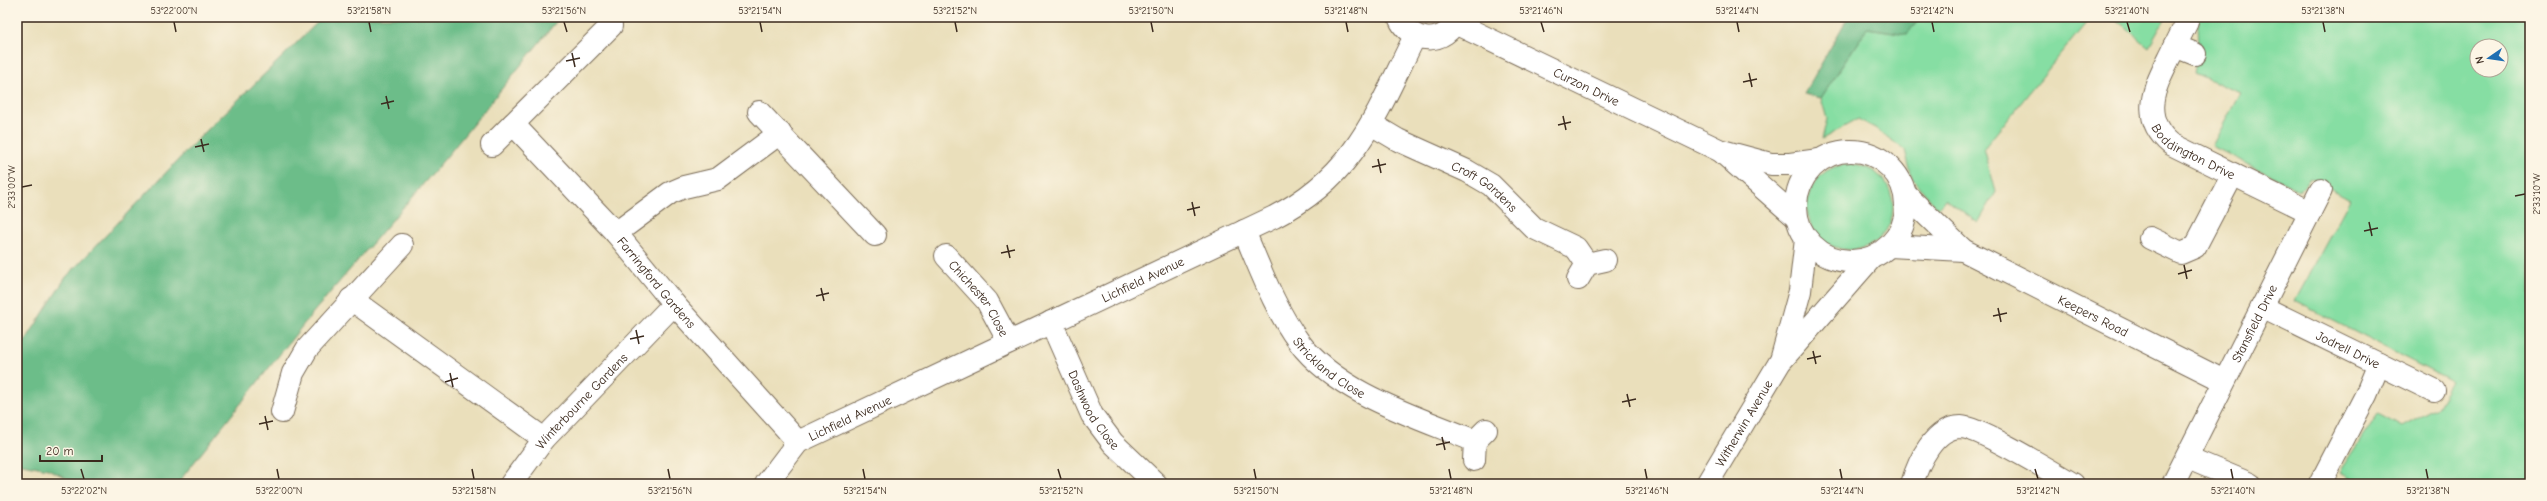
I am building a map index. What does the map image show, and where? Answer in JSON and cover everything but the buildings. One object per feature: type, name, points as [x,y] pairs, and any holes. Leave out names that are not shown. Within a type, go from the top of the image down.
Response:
[{"type":"street","points":[[1399,17],[1407,31],[1424,39],[1442,36],[1456,20]]},
{"type":"street","name":"Curzon Drive","points":[[1456,20],[1719,150]]},
{"type":"street","name":"Boddington Drive","points":[[2187,22],[2185,50],[2154,91],[2152,105],[2157,128],[2171,144],[2310,212]]},
{"type":"street","points":[[492,145],[611,26]]},
{"type":"street","name":"Lichfield Avenue","points":[[798,442],[1292,208],[1326,183],[1352,155],[1371,124],[1415,36]]},
{"type":"street","points":[[759,112],[875,235]]},
{"type":"street","name":"Farringford Gardens","points":[[513,124],[616,233],[674,304],[798,442]]},
{"type":"street","name":"Croft Gardens","points":[[1371,124],[1398,140],[1467,171],[1491,185],[1534,228],[1576,248],[1590,267]]},
{"type":"street","points":[[616,233],[670,193],[684,187],[718,179],[780,134]]},
{"type":"street","points":[[1719,150],[1771,164],[1790,164],[1819,160],[1835,153],[1854,150],[1871,154],[1887,164],[1899,178],[1906,195],[1906,214],[1901,231],[1890,246],[1871,258],[1853,262],[1835,260],[1819,252],[1806,239],[1796,218],[1795,202],[1799,186],[1807,172],[1819,160]]},
{"type":"street","points":[[1719,150],[1796,218]]},
{"type":"street","points":[[2150,238],[2180,253],[2195,247],[2233,174]]},
{"type":"street","name":"Stansfield Drive","points":[[2174,484],[2188,458],[2224,381],[2321,190]]},
{"type":"street","points":[[1906,195],[1963,250]]},
{"type":"street","name":"Strickland Close","points":[[1244,231],[1288,325],[1317,362],[1337,379],[1392,406],[1478,444]]},
{"type":"street","name":"Witherwin Avenue","points":[[1780,362],[1800,291],[1806,239]]},
{"type":"street","points":[[282,412],[293,373],[307,349],[402,244]]},
{"type":"street","points":[[1890,246],[1963,250]]},
{"type":"street","name":"Keepers Road","points":[[1963,250],[2224,381]]},
{"type":"street","name":"Chichester Close","points":[[946,256],[991,306],[1009,342]]},
{"type":"street","name":"Witherwin Avenue","points":[[1707,484],[1780,362],[1871,258]]},
{"type":"street","points":[[351,299],[544,439]]},
{"type":"street","name":"Winterbourne Gardens","points":[[511,484],[544,439],[674,304]]},
{"type":"street","name":"Jodrell Drive","points":[[2262,307],[2434,391]]},
{"type":"street","name":"Dashwood Close","points":[[1051,322],[1092,415],[1113,443],[1156,484]]},
{"type":"street","points":[[2320,484],[2366,396],[2379,364]]},
{"type":"street","points":[[1912,484],[1921,459],[1931,446],[1945,433],[1961,427],[1980,433],[2073,484]]},
{"type":"street","points":[[766,484],[798,442]]},
{"type":"street","points":[[2188,458],[2250,484]]},
{"type":"green space","points":[[323,17],[560,17],[448,155],[311,315],[177,484],[79,484],[48,469],[17,463],[17,354],[66,277],[200,137]]},
{"type":"green space","points":[[1848,17],[1921,17],[1907,34],[1867,28],[1821,98],[1804,94]]},
{"type":"green space","points":[[1921,17],[2091,17],[1984,148],[1996,192],[1978,223],[1946,199],[1937,208],[1912,178],[1905,150],[1875,128],[1858,119],[1822,139],[1827,119],[1821,98],[1867,28],[1907,34]]},
{"type":"green space","points":[[2113,17],[2166,17],[2149,47]]},
{"type":"green space","points":[[2192,17],[2530,17],[2530,484],[2363,484],[2339,472],[2378,414],[2402,427],[2437,408],[2452,382],[2295,301],[2350,199],[2311,178],[2299,190],[2212,146],[2240,93],[2194,73],[2199,47],[2198,21]]},
{"type":"green space","points":[[1850,164],[1866,167],[1874,171],[1886,183],[1890,191],[1893,207],[1890,223],[1886,231],[1874,243],[1866,247],[1850,250],[1834,247],[1826,243],[1814,231],[1810,223],[1807,207],[1810,191],[1814,183],[1826,171],[1834,167]]}]
